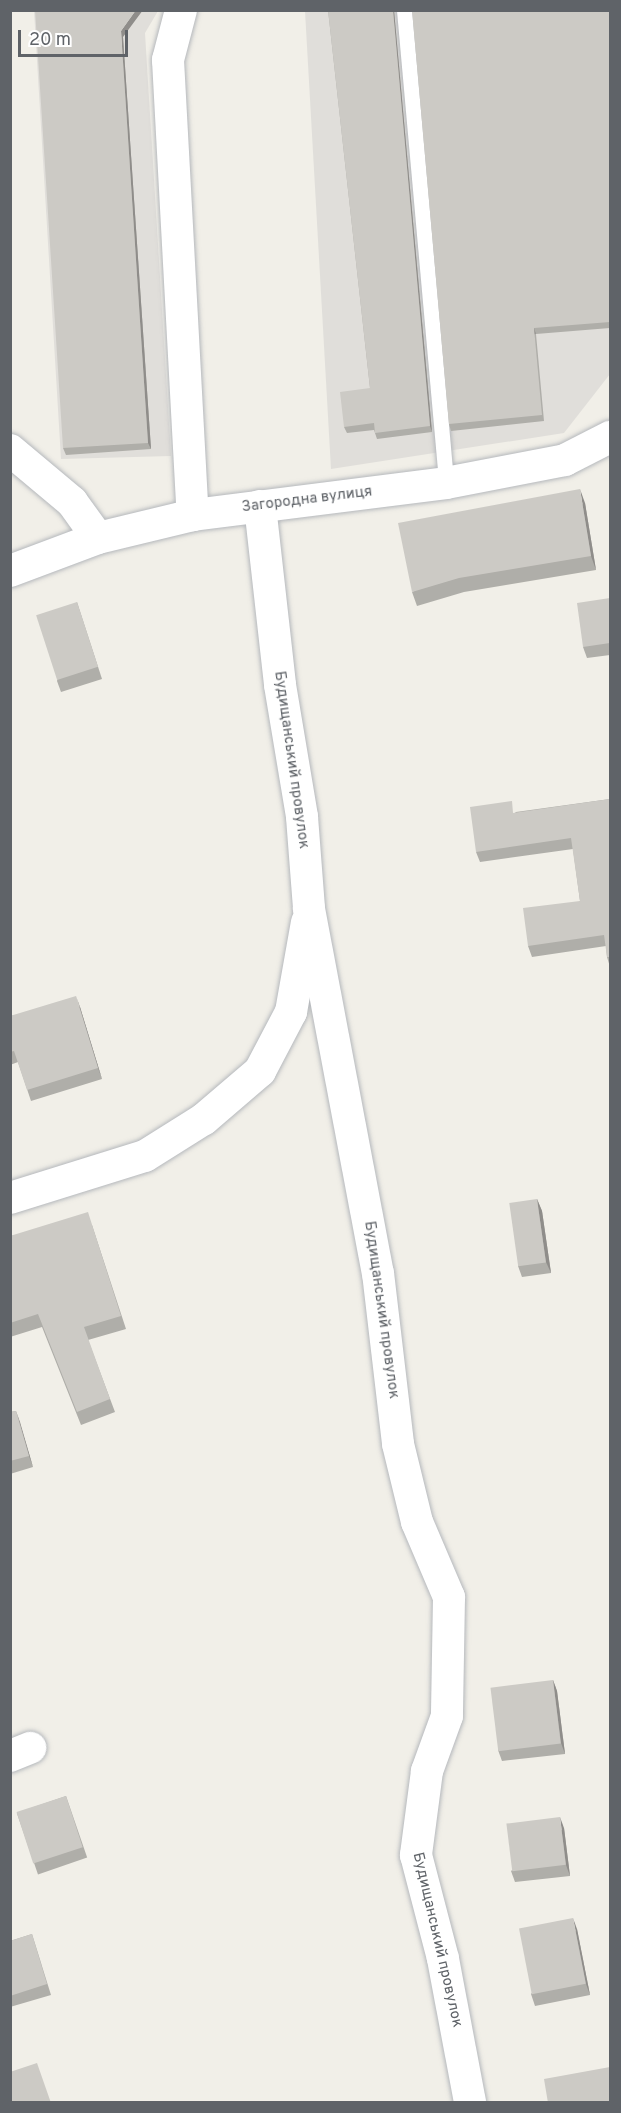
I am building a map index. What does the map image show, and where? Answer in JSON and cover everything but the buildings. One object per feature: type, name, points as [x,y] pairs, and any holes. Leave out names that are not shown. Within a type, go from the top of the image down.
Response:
[{"type":"street","points":[[181,10],[168,60],[193,515]]},
{"type":"street","name":"Загородна вулиця","points":[[10,571],[98,538],[193,515],[446,483],[565,460],[609,441]]},
{"type":"street","points":[[10,450],[72,502],[98,538]]},
{"type":"street","name":"Будищанський провулок","points":[[260,506],[280,685],[302,817],[309,909],[378,1273],[398,1444],[417,1522],[449,1596],[447,1716],[427,1771],[416,1855],[443,1959],[470,2103]]},
{"type":"street","points":[[10,1198],[145,1156],[204,1119],[260,1071],[291,1012],[309,909]]},
{"type":"lane","points":[[404,10],[446,483]]},
{"type":"shaded area","points":[[34,11],[158,11],[145,33],[171,456],[61,459]]},
{"type":"shaded area","points":[[305,11],[610,11],[610,374],[564,433],[331,469]]}]
